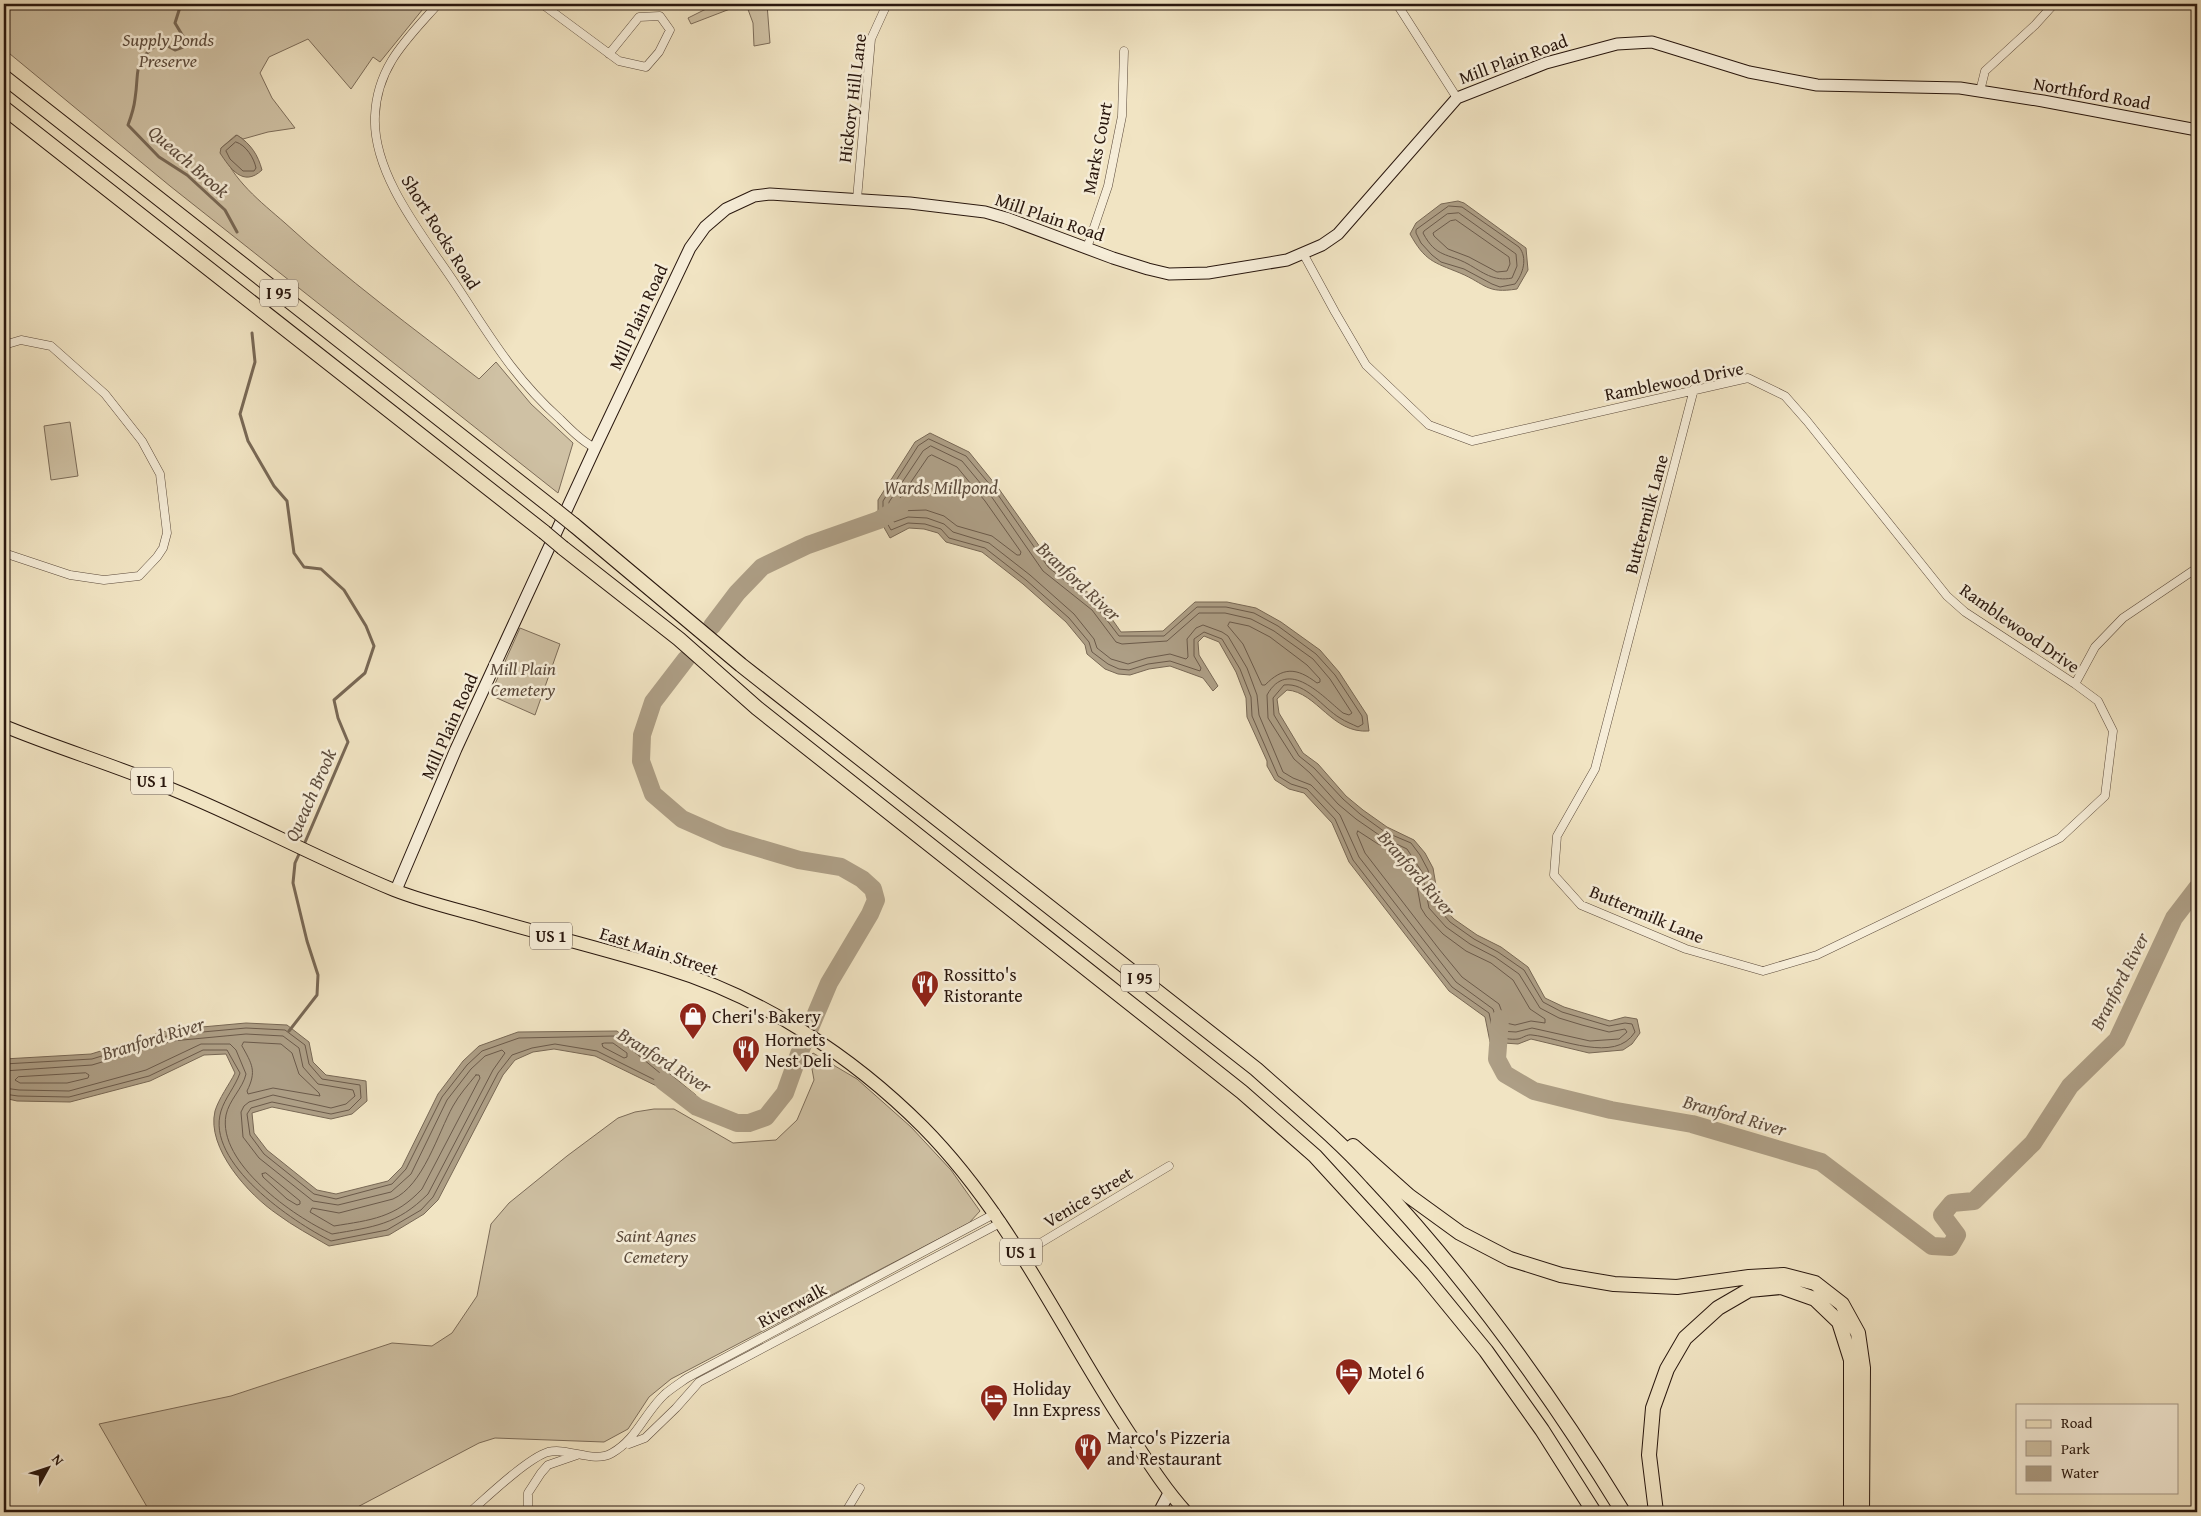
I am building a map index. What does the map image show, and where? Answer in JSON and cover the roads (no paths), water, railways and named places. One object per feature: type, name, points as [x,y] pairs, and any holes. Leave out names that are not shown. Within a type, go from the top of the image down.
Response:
[{"type":"highway","name":"I 95","points":[[4,77],[554,509],[741,665],[1256,1069],[1372,1176],[1430,1242],[1482,1306],[1538,1381],[1588,1454],[1623,1512]]},
{"type":"highway","name":"I 95","points":[[4,108],[679,639],[765,714],[1242,1092],[1315,1156],[1423,1274],[1486,1351],[1542,1430],[1594,1512]]},
{"type":"highway","points":[[1256,1069],[1331,1126],[1410,1196],[1460,1233],[1510,1259],[1561,1275],[1614,1284],[1677,1287],[1749,1277],[1784,1275],[1815,1283],[1842,1304],[1858,1333],[1863,1368],[1862,1512]]},
{"type":"highway","points":[[1656,1512],[1649,1454],[1653,1408],[1667,1369],[1685,1338],[1718,1308],[1749,1290],[1781,1287],[1816,1299],[1839,1322],[1851,1360],[1851,1512]]},
{"type":"main road","name":"East Main Street","points":[[4,726],[164,786],[396,890],[438,904],[668,968],[720,988],[792,1025],[828,1048],[883,1089],[926,1130],[962,1171],[999,1218],[1110,1404],[1169,1493],[1186,1512]]},
{"type":"street","name":"Short Rocks Road","points":[[438,4],[393,57],[382,78],[375,117],[381,157],[410,216],[507,362],[529,390],[547,408],[584,442],[595,448]]},
{"type":"street","points":[[542,4],[609,54],[619,61],[646,67],[659,52],[670,30],[660,16],[639,17],[609,54]]},
{"type":"street","name":"Hickory Hill Lane","points":[[856,199],[871,38],[886,4]]},
{"type":"street","points":[[1397,4],[1457,98]]},
{"type":"street","points":[[1980,91],[1985,71],[2035,25],[2054,4]]},
{"type":"street","name":"Mill Plain Road","points":[[396,890],[456,750],[595,448],[690,248],[704,227],[726,209],[754,196],[787,194],[938,206],[985,212],[1148,269],[1182,275],[1264,265],[1304,254],[1338,234],[1457,98],[1546,63],[1617,44],[1652,42],[1750,72],[1817,85],[1960,88],[1980,91]]},
{"type":"street","name":"Marks Court","points":[[1086,248],[1108,186],[1122,116],[1124,51]]},
{"type":"street","name":"Northford Road","points":[[1980,91],[2197,130]]},
{"type":"street","name":"Ramblewood Drive","points":[[1304,254],[1366,365],[1429,425],[1472,441],[1748,378],[1785,396],[1947,596],[1965,612],[2098,701],[2113,731]]},
{"type":"street","points":[[4,345],[21,340],[51,346],[105,394],[142,441],[160,474],[167,533],[163,548],[149,567],[139,576],[104,580],[70,575],[4,553]]},
{"type":"street","name":"Buttermilk Lane","points":[[1694,389],[1594,769],[1557,836],[1554,875],[1581,905],[1686,949],[1762,971],[1817,955],[2060,838],[2105,796],[2113,731]]},
{"type":"street","points":[[2075,684],[2095,647],[2123,618],[2197,568]]},
{"type":"street","name":"Venice Street","points":[[1022,1254],[1169,1166]]},
{"type":"street","name":"Riverwalk","points":[[470,1512],[531,1461],[549,1452],[589,1456],[611,1454],[633,1437],[665,1394],[687,1378],[999,1218]]},
{"type":"street","name":"Riverwalk","points":[[622,1446],[645,1438],[699,1382],[999,1218]]},
{"type":"street","name":"Riverwalk","points":[[528,1512],[528,1493],[548,1465],[579,1454]]},
{"type":"street","points":[[849,1512],[848,1508],[860,1488]]},
{"type":"street","points":[[1160,1512],[1169,1493]]},
{"type":"water","points":[[237,135],[250,146],[258,159],[262,170],[255,175],[249,177],[238,174],[228,165],[220,153],[221,148]]},
{"type":"water","points":[[1458,201],[1464,203],[1526,248],[1528,270],[1517,289],[1499,290],[1487,287],[1430,260],[1415,243],[1410,234],[1416,223],[1441,204]]},
{"type":"water","name":"Wards Millpond","points":[[930,433],[969,452],[999,489],[1052,564],[1100,602],[1121,632],[1163,631],[1195,602],[1227,602],[1256,608],[1281,622],[1320,650],[1339,672],[1367,715],[1369,731],[1356,730],[1345,726],[1298,692],[1287,690],[1277,699],[1279,713],[1303,753],[1318,764],[1346,796],[1363,810],[1387,827],[1414,840],[1425,853],[1433,868],[1439,903],[1454,919],[1477,935],[1501,947],[1528,967],[1545,998],[1564,1007],[1610,1021],[1625,1017],[1637,1019],[1640,1033],[1632,1044],[1623,1050],[1589,1053],[1531,1039],[1518,1044],[1490,1042],[1485,1017],[1449,991],[1349,862],[1332,823],[1304,793],[1289,789],[1275,780],[1267,766],[1267,761],[1247,717],[1246,698],[1236,672],[1219,642],[1204,636],[1198,642],[1199,655],[1218,686],[1213,691],[1203,678],[1170,666],[1149,669],[1130,675],[1118,674],[1105,669],[1087,654],[1085,645],[1066,622],[1023,584],[982,552],[946,542],[938,533],[924,529],[909,528],[890,538],[878,517],[878,500],[915,442]]},
{"type":"water","points":[[246,1023],[287,1025],[309,1042],[313,1062],[326,1075],[366,1081],[367,1101],[352,1114],[331,1119],[272,1107],[252,1113],[254,1133],[267,1150],[317,1190],[336,1194],[388,1181],[402,1167],[438,1094],[463,1061],[479,1046],[518,1032],[617,1031],[696,1095],[673,1094],[595,1056],[554,1049],[533,1052],[515,1060],[503,1075],[438,1200],[424,1214],[389,1235],[329,1246],[289,1223],[266,1206],[243,1183],[223,1155],[214,1125],[217,1106],[235,1073],[226,1054],[204,1055],[150,1081],[70,1102],[17,1101],[4,1098],[4,1059],[91,1054],[169,1030]]},
{"type":"waterway","name":"Queach Brook","points":[[181,4],[175,23],[184,38],[183,47],[175,50],[160,42],[141,61],[138,67],[135,102],[128,125],[159,157],[187,175],[225,210],[237,232]]},
{"type":"waterway","name":"Queach Brook","points":[[252,333],[255,362],[240,414],[248,441],[274,486],[287,501],[294,553],[304,567],[321,569],[344,590],[366,626],[374,646],[365,673],[334,700],[338,718],[348,742],[303,847]]},
{"type":"waterway","name":"Branford River","points":[[712,626],[737,593],[762,567],[808,545],[879,520],[900,507]]},
{"type":"waterway","name":"Branford River","points":[[663,1081],[697,1107],[737,1123],[749,1123],[766,1117],[785,1093],[829,983],[870,914],[876,900],[873,889],[862,879],[841,867],[799,860],[725,838],[682,819],[653,794],[641,761],[642,735],[653,702],[686,659]]},
{"type":"waterway","name":"Queach Brook","points":[[289,1031],[317,995],[318,975],[307,941],[293,883],[295,863],[300,852]]},
{"type":"waterway","name":"Branford River","points":[[1500,1019],[1497,1059],[1505,1074],[1534,1091],[1611,1110],[1692,1124],[1821,1162],[1932,1246],[1950,1247],[1957,1235],[1942,1215],[1952,1203],[1974,1201],[2033,1143],[2070,1086],[2117,1040],[2174,918],[2197,888]]},
{"type":"place","name":"Rossitto's Ristorante","points":[[925,1008]]},
{"type":"place","name":"Cheri's Bakery","points":[[693,1040]]},
{"type":"place","name":"Hornets Nest Deli","points":[[746,1073]]},
{"type":"place","name":"Motel 6","points":[[1349,1396]]},
{"type":"place","name":"Holiday Inn Express","points":[[994,1422]]},
{"type":"place","name":"Marco's Pizzeria and Restaurant","points":[[1088,1471]]},
{"type":"park label","name":"Supply Ponds Preserve","points":[[168,49]]},
{"type":"park label","name":"Mill Plain Cemetery","points":[[523,678]]},
{"type":"park label","name":"Saint Agnes Cemetery","points":[[656,1245]]}]
